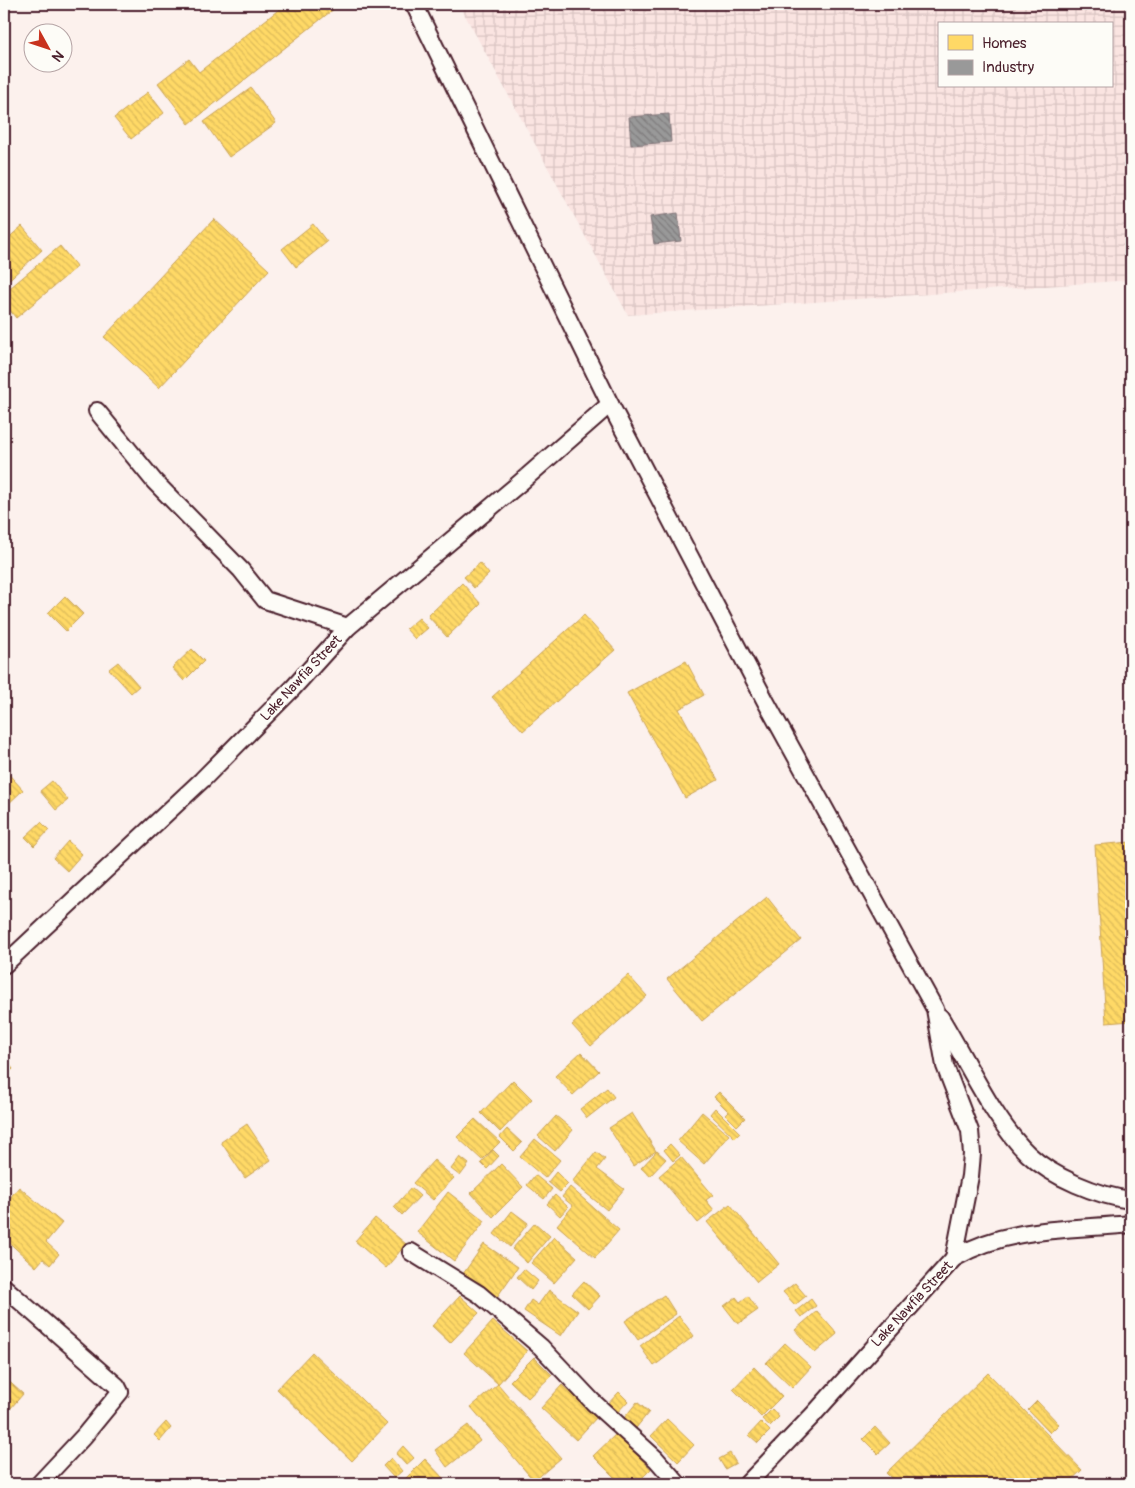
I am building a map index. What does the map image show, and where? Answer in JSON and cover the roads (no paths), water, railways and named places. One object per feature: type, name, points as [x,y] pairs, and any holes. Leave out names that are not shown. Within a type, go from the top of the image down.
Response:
[{"type":"street","points":[[414,4],[610,404],[766,702],[935,1009],[988,1099],[1027,1153],[1039,1163],[1085,1188],[1131,1200]]},
{"type":"street","name":"Lake Nawfia Street","points":[[4,965],[202,780],[293,688],[348,627],[521,482],[610,404]]},
{"type":"street","points":[[98,411],[154,481],[241,570],[266,600],[348,627]]},
{"type":"street","points":[[935,1009],[945,1066],[970,1131],[972,1154],[970,1176],[954,1258]]},
{"type":"street","name":"Lake Nawfia Street","points":[[747,1484],[813,1415],[954,1258],[974,1246],[1027,1232],[1131,1224]]},
{"type":"street","points":[[410,1252],[479,1294],[534,1341],[593,1402],[656,1459],[678,1484]]},
{"type":"street","points":[[4,1287],[117,1386],[120,1392],[84,1436],[39,1484]]}]
